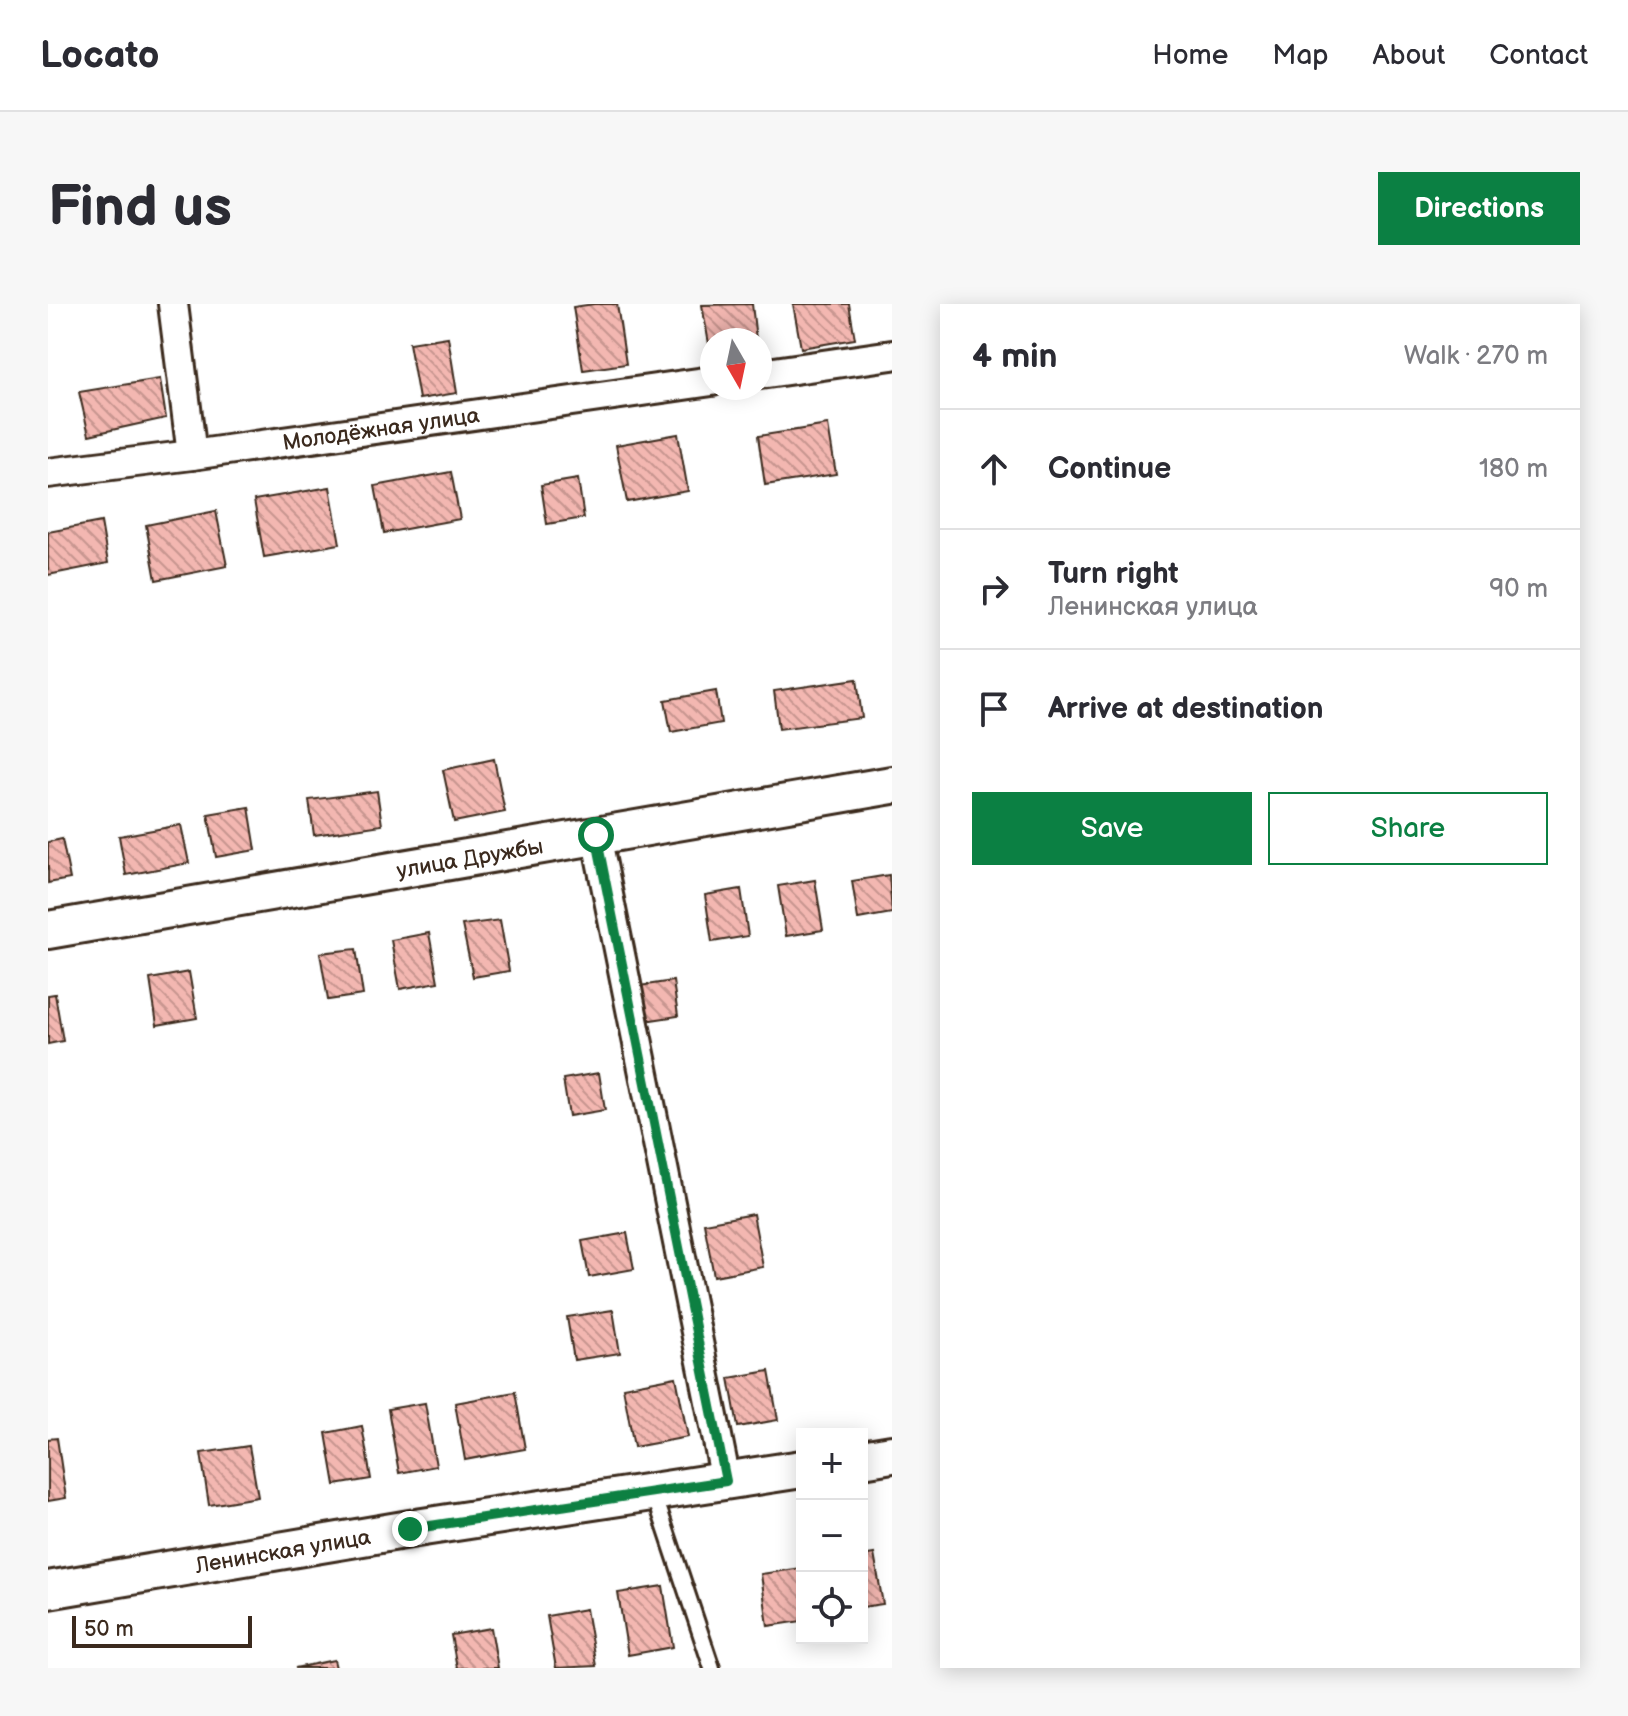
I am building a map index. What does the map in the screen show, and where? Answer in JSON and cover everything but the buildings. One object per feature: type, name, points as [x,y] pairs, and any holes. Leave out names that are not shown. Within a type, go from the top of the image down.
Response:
[{"type":"street","points":[[173,304],[192,455]]},
{"type":"street","points":[[772,372],[892,355]]},
{"type":"street","name":"Молодёжная улица","points":[[48,473],[700,383]]},
{"type":"street","name":"улица Дружбы","points":[[48,930],[892,785]]},
{"type":"street","points":[[596,835],[726,1481]]},
{"type":"street","points":[[868,1458],[892,1454]]},
{"type":"street","name":"Ленинская улица","points":[[48,1590],[410,1529],[796,1470]]},
{"type":"lane","points":[[654,1493],[712,1668]]},
{"type":"route","points":[[410,1529],[726,1481],[596,835]]}]
